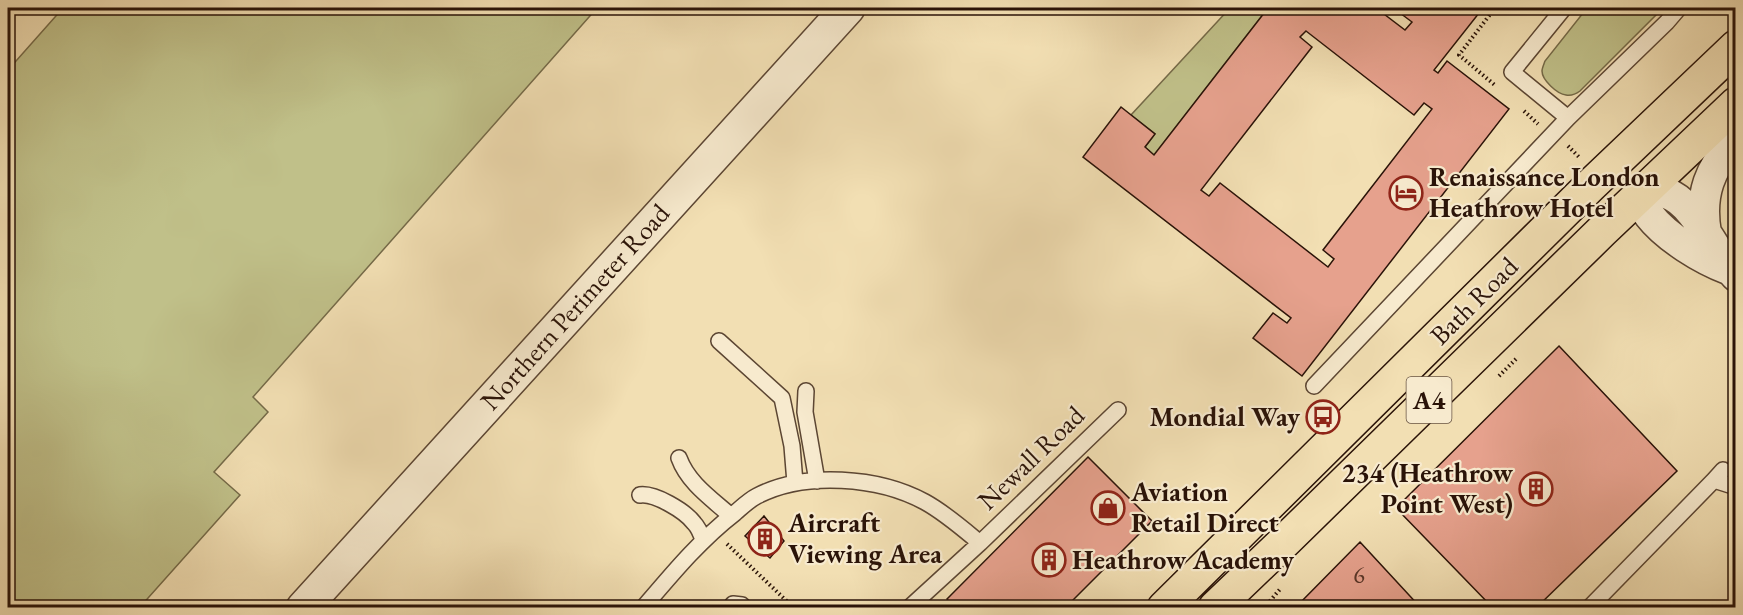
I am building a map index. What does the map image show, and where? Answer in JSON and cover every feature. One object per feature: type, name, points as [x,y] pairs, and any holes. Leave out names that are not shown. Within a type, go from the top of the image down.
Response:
[{"type":"highway","name":"Bath Road","points":[[1164,608],[1614,163],[1736,47]]},
{"type":"highway","name":"Bath Road","points":[[1215,608],[1642,192],[1736,104]]},
{"type":"street","name":"Northern Perimeter Road","points":[[303,608],[848,8]]},
{"type":"street","points":[[1706,233],[1702,212],[1707,186],[1715,169],[1736,138]]},
{"type":"street","points":[[1614,163],[1642,192],[1648,214],[1661,227],[1707,261],[1732,272]]},
{"type":"street","points":[[1642,192],[1660,192],[1679,199],[1706,233],[1732,272]]},
{"type":"lane","points":[[1564,8],[1512,72],[1568,118]]},
{"type":"lane","points":[[1314,386],[1568,118],[1679,8]]},
{"type":"lane","points":[[1667,22],[1689,8]]},
{"type":"lane","points":[[719,341],[782,398],[792,446],[795,483]]},
{"type":"lane","points":[[806,391],[805,412],[817,481]]},
{"type":"lane","name":"Newall Road","points":[[909,608],[1118,410]]},
{"type":"lane","points":[[680,458],[683,469],[700,489],[731,516]]},
{"type":"lane","points":[[1589,608],[1718,475],[1736,487]]},
{"type":"lane","name":"Newall Road","points":[[643,608],[707,536],[731,516],[757,496],[795,483],[851,482],[894,488],[946,514],[980,543]]},
{"type":"lane","points":[[640,495],[667,503],[694,522],[707,536]]},
{"type":"path","points":[[707,536],[727,543],[794,608]]},
{"type":"green space","points":[[63,8],[597,8],[253,397],[268,412],[214,472],[240,495],[140,607],[8,607],[8,70]]},
{"type":"green space","points":[[1230,8],[1268,8],[1154,155],[1145,147],[1155,134],[1131,115]]},
{"type":"green space","points":[[1587,8],[1661,8],[1580,91],[1572,95],[1562,94],[1547,82],[1543,75],[1543,67],[1545,61]]},
{"type":"building","name":"Renaissance London Heathrow Hotel","points":[[1268,8],[1376,8],[1405,30],[1412,22],[1400,13],[1405,8],[1483,8],[1434,70],[1438,73],[1447,61],[1509,109],[1302,376],[1253,338],[1273,313],[1287,323],[1291,318],[1083,157],[1121,107],[1155,134],[1145,147],[1154,155]],"holes":[[[1306,31],[1414,115],[1424,103],[1432,109],[1323,250],[1334,259],[1328,267],[1220,183],[1209,196],[1201,190],[1312,47],[1300,37]]]},
{"type":"building","name":"234 (Heathrow Point West)","points":[[1559,346],[1677,471],[1536,608],[1493,608],[1396,508]]},
{"type":"building","name":"Heathrow Academy","points":[[1088,457],[1152,521],[1065,608],[955,608],[947,599]]},
{"type":"building","name":"Aircraft Viewing Area","points":[[764,516],[784,541],[770,558],[745,536]]},
{"type":"building","points":[[1360,542],[1421,608],[1295,608]]},
{"type":"place","name":"Renaissance London Heathrow Hotel","points":[[1406,193]]},
{"type":"place","name":"Mondial Way","points":[[1323,417]]},
{"type":"place","name":"234 (Heathrow Point West)","points":[[1536,489]]},
{"type":"place","name":"Aviation Retail Direct","points":[[1108,508]]},
{"type":"place","name":"Aircraft Viewing Area","points":[[765,539]]},
{"type":"place","name":"Heathrow Academy","points":[[1049,560]]}]
